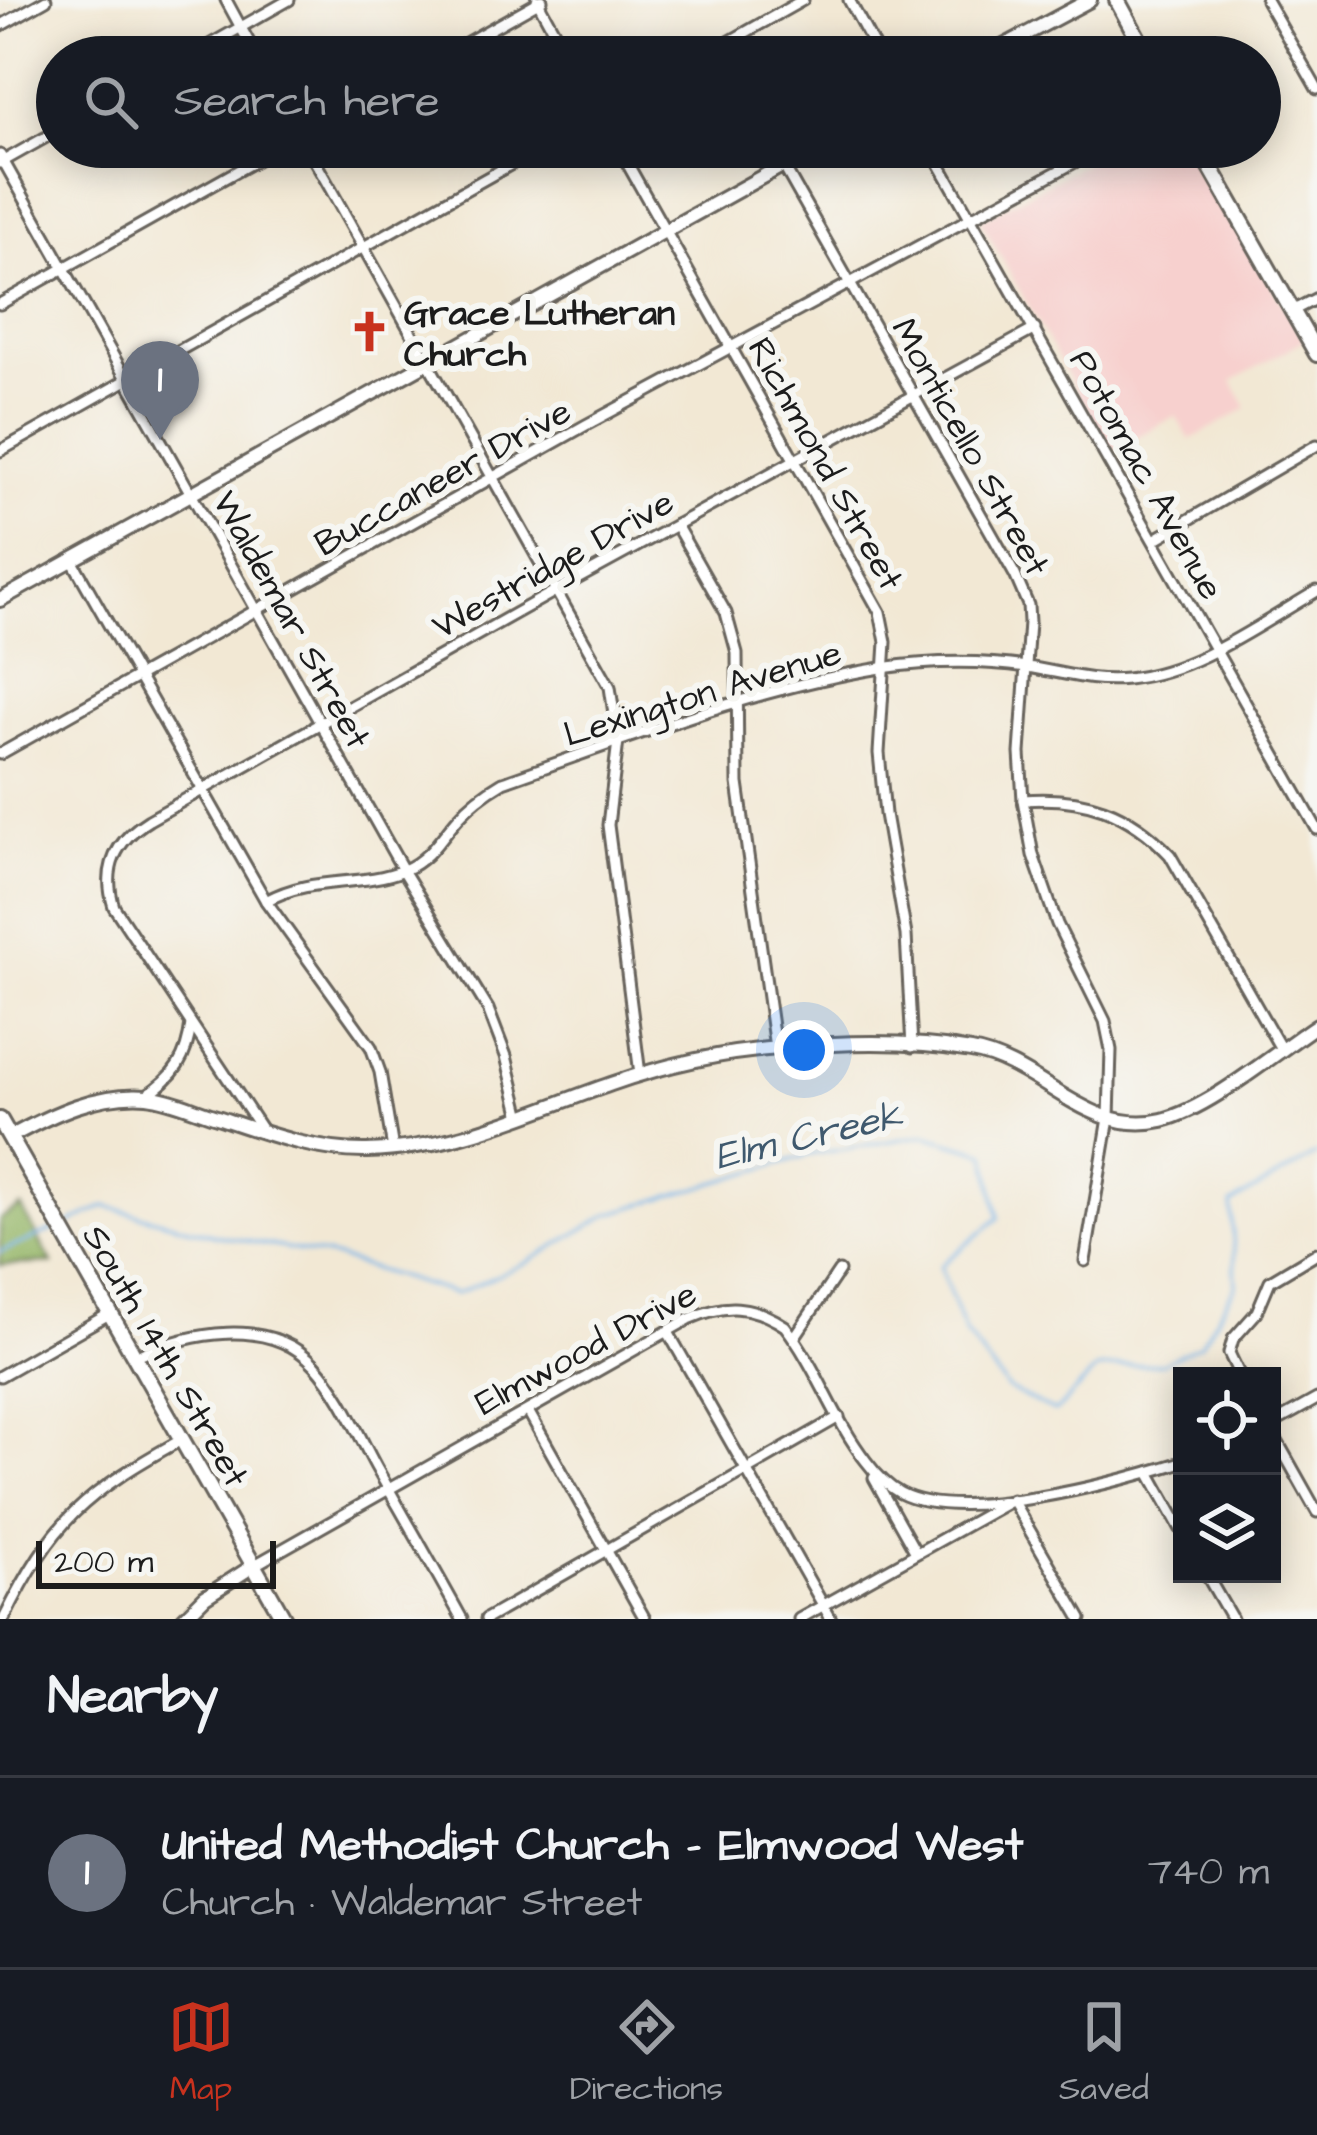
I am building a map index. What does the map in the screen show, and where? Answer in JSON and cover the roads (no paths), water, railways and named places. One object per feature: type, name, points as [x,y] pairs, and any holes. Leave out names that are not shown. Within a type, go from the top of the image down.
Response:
[{"type":"main road","points":[[1117,0],[1137,36]]},
{"type":"main road","points":[[1211,168],[1317,353]]},
{"type":"main road","name":"South 14th Street","points":[[0,1120],[5,1140],[50,1210],[284,1619]]},
{"type":"street","points":[[0,26],[46,0]]},
{"type":"street","points":[[226,0],[246,36]]},
{"type":"street","points":[[225,36],[289,0]]},
{"type":"street","points":[[739,36],[803,0]]},
{"type":"street","points":[[849,0],[869,36]]},
{"type":"street","points":[[1022,36],[1090,0]]},
{"type":"street","points":[[1266,0],[1317,89]]},
{"type":"street","points":[[477,36],[539,1],[557,36]]},
{"type":"street","points":[[1,160],[36,142]]},
{"type":"street","name":"Waldemar Street","points":[[1,160],[403,870],[488,1009],[521,1117]]},
{"type":"street","points":[[0,304],[243,168]]},
{"type":"street","points":[[320,168],[610,687],[618,741],[608,825],[640,1074]]},
{"type":"street","points":[[0,451],[504,168]]},
{"type":"street","name":"Richmond Street","points":[[630,168],[885,626],[879,753],[906,935],[912,1047]]},
{"type":"street","points":[[0,600],[776,168]]},
{"type":"street","name":"Monticello Street","points":[[785,168],[1023,592],[1030,622],[1020,753],[1023,800],[1050,904],[1105,1021],[1113,1073],[1085,1261]]},
{"type":"street","name":"Potomac Avenue","points":[[942,168],[1317,829]]},
{"type":"street","name":"Buccaneer Drive","points":[[0,754],[494,477],[1064,168]]},
{"type":"street","points":[[1292,311],[1317,298]]},
{"type":"street","name":"Westridge Drive","points":[[191,1024],[114,907],[108,888],[110,862],[135,829],[557,590],[1035,329]]},
{"type":"street","points":[[1154,540],[1317,445]]},
{"type":"street","points":[[676,525],[726,613],[737,653],[738,783],[775,1048]]},
{"type":"street","points":[[72,560],[266,901],[370,1047],[380,1072],[393,1149]]},
{"type":"street","name":"Lexington Avenue","points":[[403,870],[430,852],[491,789],[738,701],[825,678],[936,661],[1025,667],[1096,680],[1130,679],[1168,671],[1215,649],[1317,591]]},
{"type":"street","points":[[1023,800],[1052,798],[1092,805],[1119,813],[1154,838],[1170,855],[1281,1049]]},
{"type":"street","points":[[266,901],[327,880],[403,870]]},
{"type":"street","points":[[145,1096],[166,1082],[182,1062],[191,1024]]},
{"type":"street","points":[[191,1024],[262,1130]]},
{"type":"street","points":[[5,1140],[40,1120],[92,1101],[145,1096],[326,1148],[393,1149],[452,1141],[640,1074],[775,1048],[971,1051],[1043,1081],[1075,1105],[1130,1123],[1178,1114],[1206,1100],[1317,1025]]},
{"type":"street","points":[[1235,1367],[1230,1347],[1252,1321],[1270,1281],[1317,1253]]},
{"type":"street","points":[[794,1338],[839,1271]]},
{"type":"street","name":"Elmwood Drive","points":[[183,1619],[205,1597],[253,1565],[706,1312],[744,1307],[766,1314],[794,1338],[864,1459],[884,1481],[915,1498],[1012,1500],[1082,1490],[1173,1465]]},
{"type":"street","points":[[0,1376],[110,1314]]},
{"type":"street","points":[[668,1332],[831,1619]]},
{"type":"street","points":[[134,1357],[182,1339],[216,1334],[264,1337],[311,1361],[462,1619]]},
{"type":"street","points":[[1281,1422],[1317,1399]]},
{"type":"street","points":[[528,1411],[645,1619]]},
{"type":"street","points":[[486,1619],[839,1417]]},
{"type":"street","points":[[4,1619],[38,1554],[92,1494],[181,1440]]},
{"type":"street","points":[[1281,1445],[1317,1512]]},
{"type":"street","points":[[864,1459],[915,1552]]},
{"type":"street","points":[[1149,1472],[1173,1515]]},
{"type":"street","points":[[799,1619],[1012,1500],[1079,1618]]},
{"type":"street","points":[[1211,1583],[1232,1619]]},
{"type":"waterway","name":"Elm Creek","points":[[68,1224],[105,1206],[215,1235],[334,1257],[455,1294],[528,1262],[609,1214],[809,1155],[925,1135],[986,1153],[999,1218],[940,1266],[965,1333],[1008,1389],[1055,1412],[1097,1369],[1163,1363],[1201,1344],[1236,1285],[1231,1204],[1317,1154]]},
{"type":"waterway","name":"Elm Creek","points":[[0,1252],[54,1230]]},
{"type":"place","name":"Grace Lutheran Church","points":[[370,332]]},
{"type":"place","name":"United Methodist Church - Elmwood West","points":[[160,440]]}]
